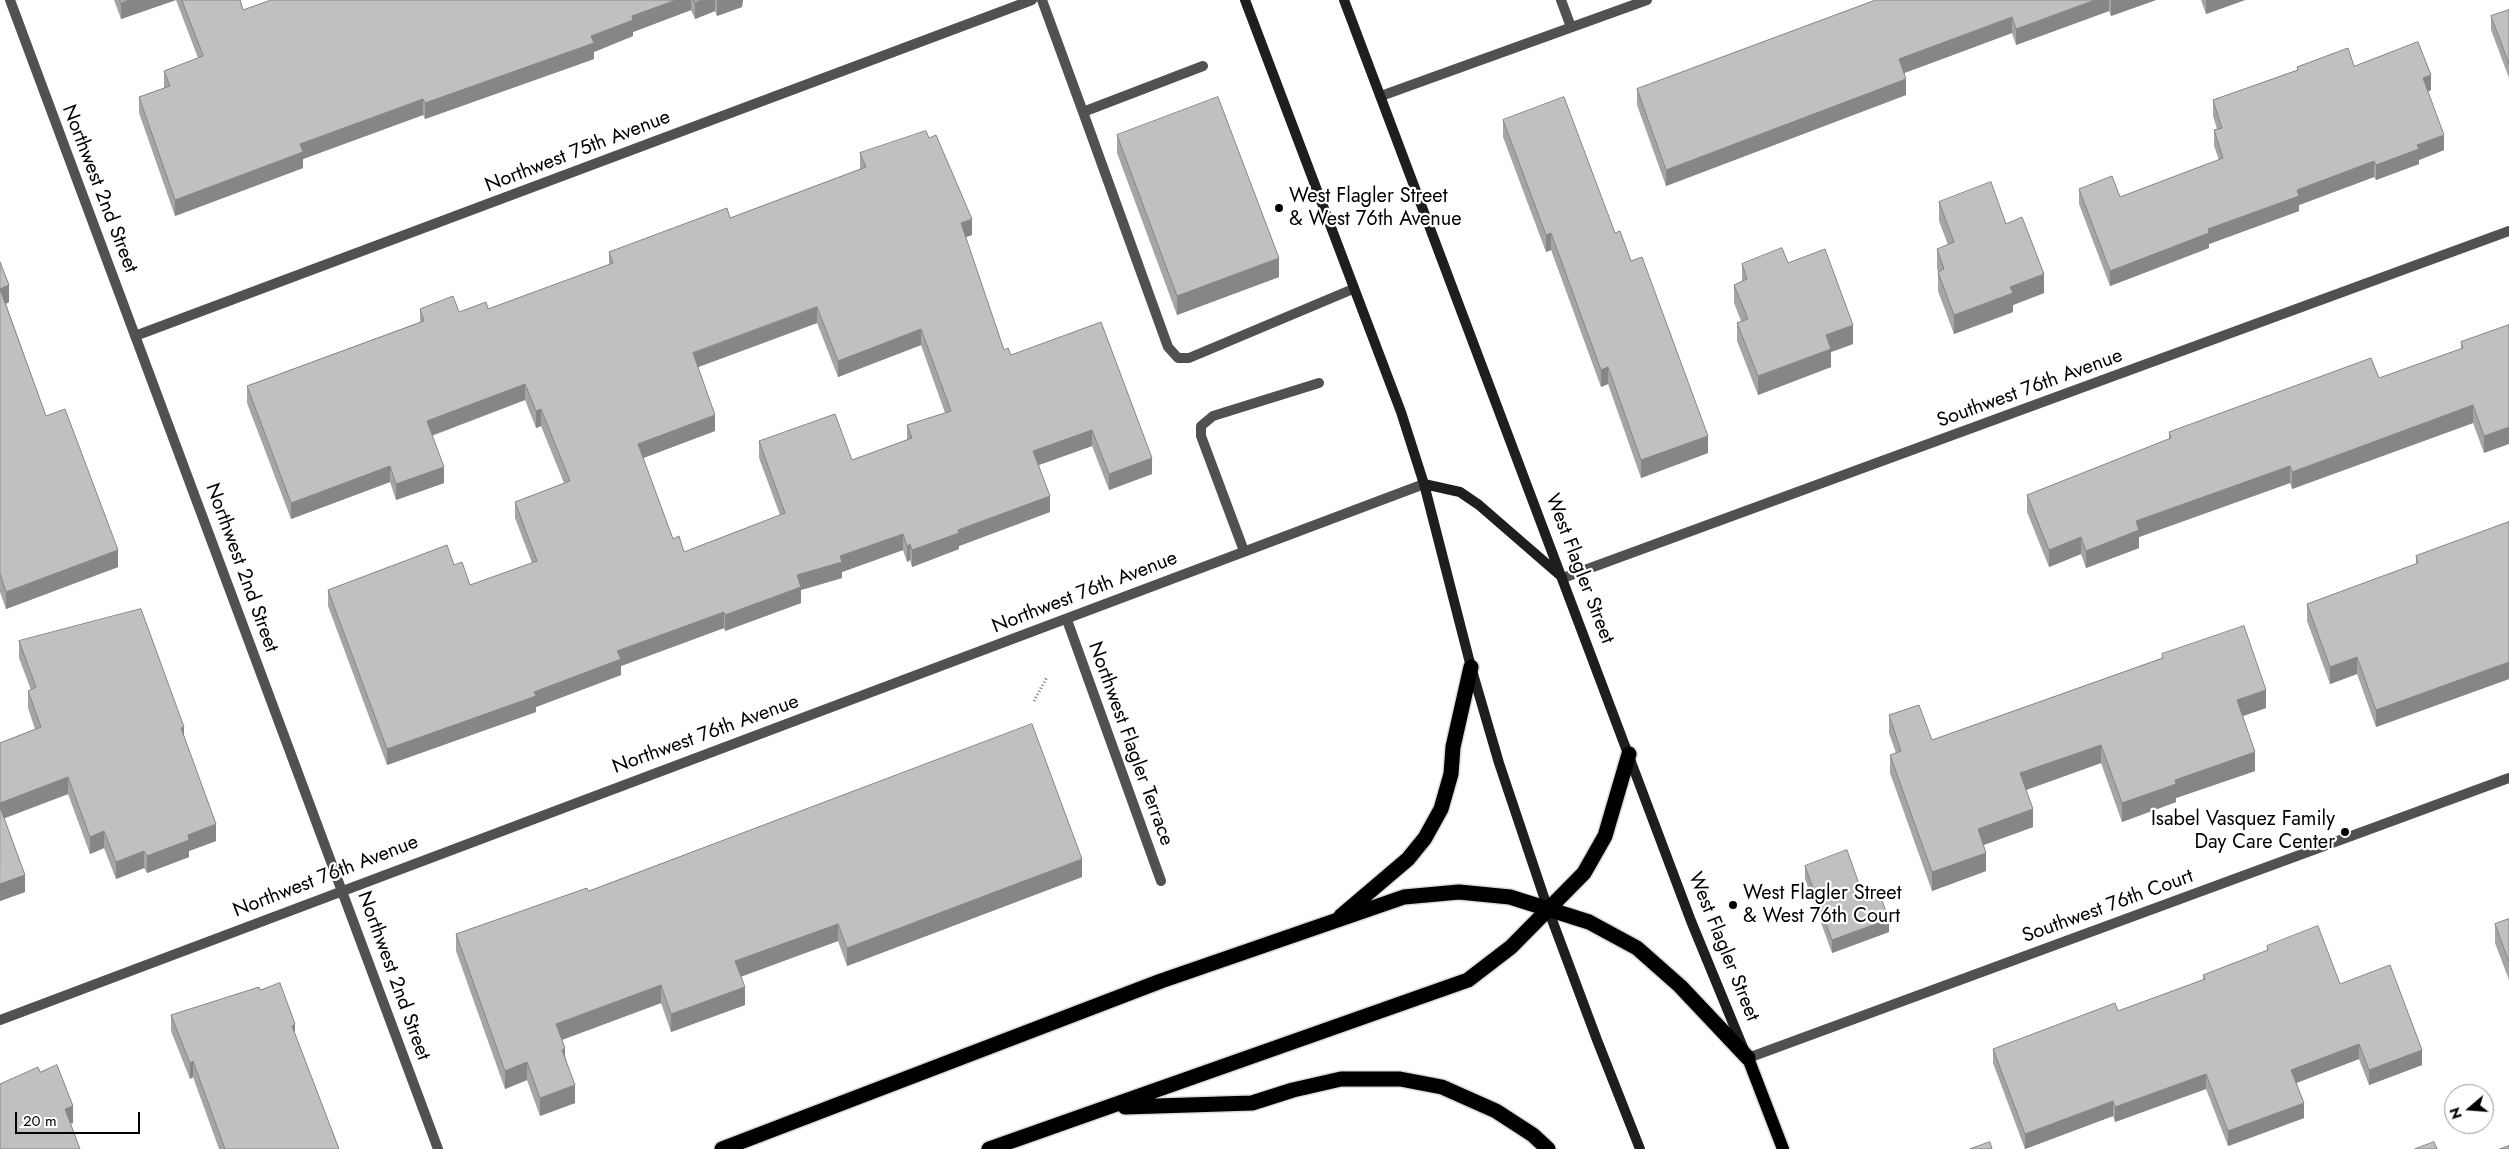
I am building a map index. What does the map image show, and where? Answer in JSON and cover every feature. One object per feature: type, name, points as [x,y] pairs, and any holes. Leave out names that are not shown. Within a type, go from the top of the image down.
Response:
[{"type":"highway","points":[[1334,922],[1408,859],[1425,838],[1441,809],[1451,774],[1453,747],[1471,668]]},
{"type":"highway","points":[[989,1149],[1468,980],[1511,947],[1584,873],[1605,836],[1628,754]]},
{"type":"highway","points":[[722,1149],[1161,981],[1404,897],[1459,892],[1510,897],[1548,908],[1589,922],[1637,948],[1680,986],[1748,1058]]},
{"type":"highway","points":[[1111,1107],[1252,1103],[1293,1090],[1341,1079],[1400,1079],[1442,1087],[1496,1111],[1533,1135],[1548,1149]]},
{"type":"main road","points":[[1245,0],[1353,289],[1398,403],[1424,484],[1471,668],[1499,763],[1548,908],[1596,1040],[1640,1149]]},
{"type":"main road","name":"West Flagler Street","points":[[1344,0],[1691,921],[1748,1058],[1783,1149]]},
{"type":"main road","points":[[1424,484],[1460,492],[1479,505],[1562,578]]},
{"type":"street","name":"Northwest 2nd Street","points":[[10,0],[438,1149]]},
{"type":"street","name":"Northwest 75th Avenue","points":[[136,336],[1032,0]]},
{"type":"street","points":[[1042,0],[1168,348],[1178,358],[1189,358],[1353,289]]},
{"type":"street","points":[[1562,0],[1572,27]]},
{"type":"street","points":[[1380,96],[1647,0]]},
{"type":"street","points":[[1083,112],[1203,66]]},
{"type":"street","name":"Southwest 76th Avenue","points":[[1562,578],[2509,231]]},
{"type":"street","points":[[1244,551],[1201,436],[1201,426],[1213,416],[1319,382]]},
{"type":"street","name":"Northwest 76th Avenue","points":[[0,1020],[1067,620],[1424,484]]},
{"type":"street","name":"Northwest Flagler Terrace","points":[[1067,620],[1161,881]]},
{"type":"street","name":"Southwest 76th Court","points":[[1748,1058],[2509,778]]},
{"type":"path","points":[[1034,701],[1047,677]]},
{"type":"building","points":[[182,0],[240,0],[243,10],[271,0],[676,0],[632,16],[633,20],[591,36],[594,43],[425,103],[423,99],[300,144],[303,152],[175,200],[139,97],[170,86],[164,71],[203,56]]},
{"type":"building","points":[[1876,0],[2095,0],[2016,29],[2012,17],[1899,59],[1906,79],[1666,170],[1637,89]]},
{"type":"building","points":[[2509,10],[2509,64],[2491,16]]},
{"type":"building","points":[[2418,42],[2431,75],[2423,78],[2444,135],[2417,145],[2419,149],[2376,165],[2374,161],[2297,190],[2299,196],[2208,229],[2209,233],[2110,271],[2079,189],[2112,176],[2120,197],[2223,158],[2214,130],[2222,128],[2213,100],[2298,70],[2297,67],[2348,48],[2354,66]]},
{"type":"building","points":[[1218,97],[1279,258],[1177,296],[1117,135]]},
{"type":"building","points":[[1564,97],[1615,233],[1620,231],[1631,261],[1642,257],[1708,436],[1641,460],[1608,367],[1601,370],[1551,233],[1546,235],[1503,120]]},
{"type":"building","points":[[926,131],[929,138],[936,135],[972,219],[961,223],[1004,350],[1008,348],[1011,355],[1101,322],[1152,458],[1109,474],[1092,430],[1033,451],[1050,496],[958,530],[959,533],[912,550],[910,544],[907,546],[903,534],[840,556],[842,562],[797,575],[801,587],[725,615],[724,612],[617,651],[621,659],[534,692],[536,696],[387,749],[328,590],[447,545],[454,565],[462,562],[470,585],[537,561],[515,502],[570,481],[541,409],[536,411],[525,384],[427,421],[444,467],[396,484],[390,466],[291,503],[247,386],[424,321],[420,309],[453,296],[459,312],[486,302],[488,309],[613,263],[609,252],[727,208],[730,218],[866,167],[860,153]],"holes":[[[817,307],[838,361],[921,329],[951,411],[907,425],[912,438],[852,460],[835,414],[759,441],[785,513],[684,552],[679,536],[673,539],[638,444],[715,415],[693,353]]]},
{"type":"building","points":[[1991,182],[2006,224],[2022,217],[2044,274],[2010,287],[2013,293],[1954,315],[1938,272],[1944,269],[1937,249],[1954,242],[1939,202]]},
{"type":"building","points":[[1782,248],[1788,263],[1825,249],[1853,325],[1826,335],[1831,349],[1758,376],[1737,323],[1748,319],[1734,285],[1747,279],[1742,264]]},
{"type":"building","points":[[0,262],[9,285],[0,289]]},
{"type":"building","points":[[0,289],[46,416],[65,409],[118,550],[6,592],[0,574]]},
{"type":"building","points":[[2509,325],[2509,427],[2484,436],[2473,405],[2292,472],[2290,466],[2136,521],[2139,530],[2086,551],[2081,537],[2049,550],[2027,495],[2171,438],[2169,432],[2371,358],[2379,378],[2463,348],[2461,342]]},
{"type":"building","points":[[2509,522],[2509,662],[2376,710],[2357,657],[2330,667],[2307,604],[2418,563],[2416,556]]},
{"type":"building","points":[[141,609],[184,727],[181,728],[216,824],[188,835],[189,840],[147,856],[144,851],[116,862],[104,831],[90,837],[68,777],[0,803],[0,743],[41,727],[28,691],[36,687],[19,641]]},
{"type":"building","points":[[2244,626],[2266,690],[2237,700],[2255,752],[2175,780],[2176,784],[2122,803],[2101,745],[2020,773],[2033,809],[1978,829],[1986,853],[1932,872],[1890,755],[1901,751],[1889,715],[1919,705],[1932,740],[2163,658],[2162,654]]},
{"type":"building","points":[[1032,724],[1082,859],[847,948],[838,924],[735,961],[745,987],[671,1014],[661,985],[556,1024],[565,1048],[562,1050],[575,1085],[540,1098],[527,1062],[505,1071],[456,934],[587,888],[588,891]]},
{"type":"building","points":[[0,807],[25,875],[0,884]]},
{"type":"building","points":[[1847,850],[1863,895],[1878,890],[1889,919],[1832,940],[1805,866]]},
{"type":"building","points":[[2509,919],[2509,962],[2495,924]]},
{"type":"building","points":[[2318,926],[2340,984],[2390,965],[2422,1050],[2369,1070],[2359,1044],[2291,1070],[2304,1103],[2228,1131],[2206,1074],[2115,1107],[2113,1101],[2025,1134],[1993,1049],[2115,1003],[2118,1011],[2205,979],[2203,975],[2268,950],[2267,946]]},
{"type":"building","points":[[280,983],[295,1024],[292,1026],[339,1149],[225,1149],[193,1061],[190,1063],[171,1015],[259,987],[260,990]]},
{"type":"building","points":[[57,1065],[73,1106],[65,1109],[80,1149],[0,1149],[0,1084],[38,1067],[40,1072]]},
{"type":"building","points":[[1990,1142],[1992,1149],[1970,1149]]},
{"type":"building","points":[[2434,1142],[2437,1149],[2415,1149]]},
{"type":"place","name":"West Flagler Street & West 76th Avenue","points":[[1279,208]]},
{"type":"place","name":"Isabel Vasquez Family Day Care Center","points":[[2345,832]]},
{"type":"place","name":"West Flagler Street & West 76th Court","points":[[1733,905]]}]
